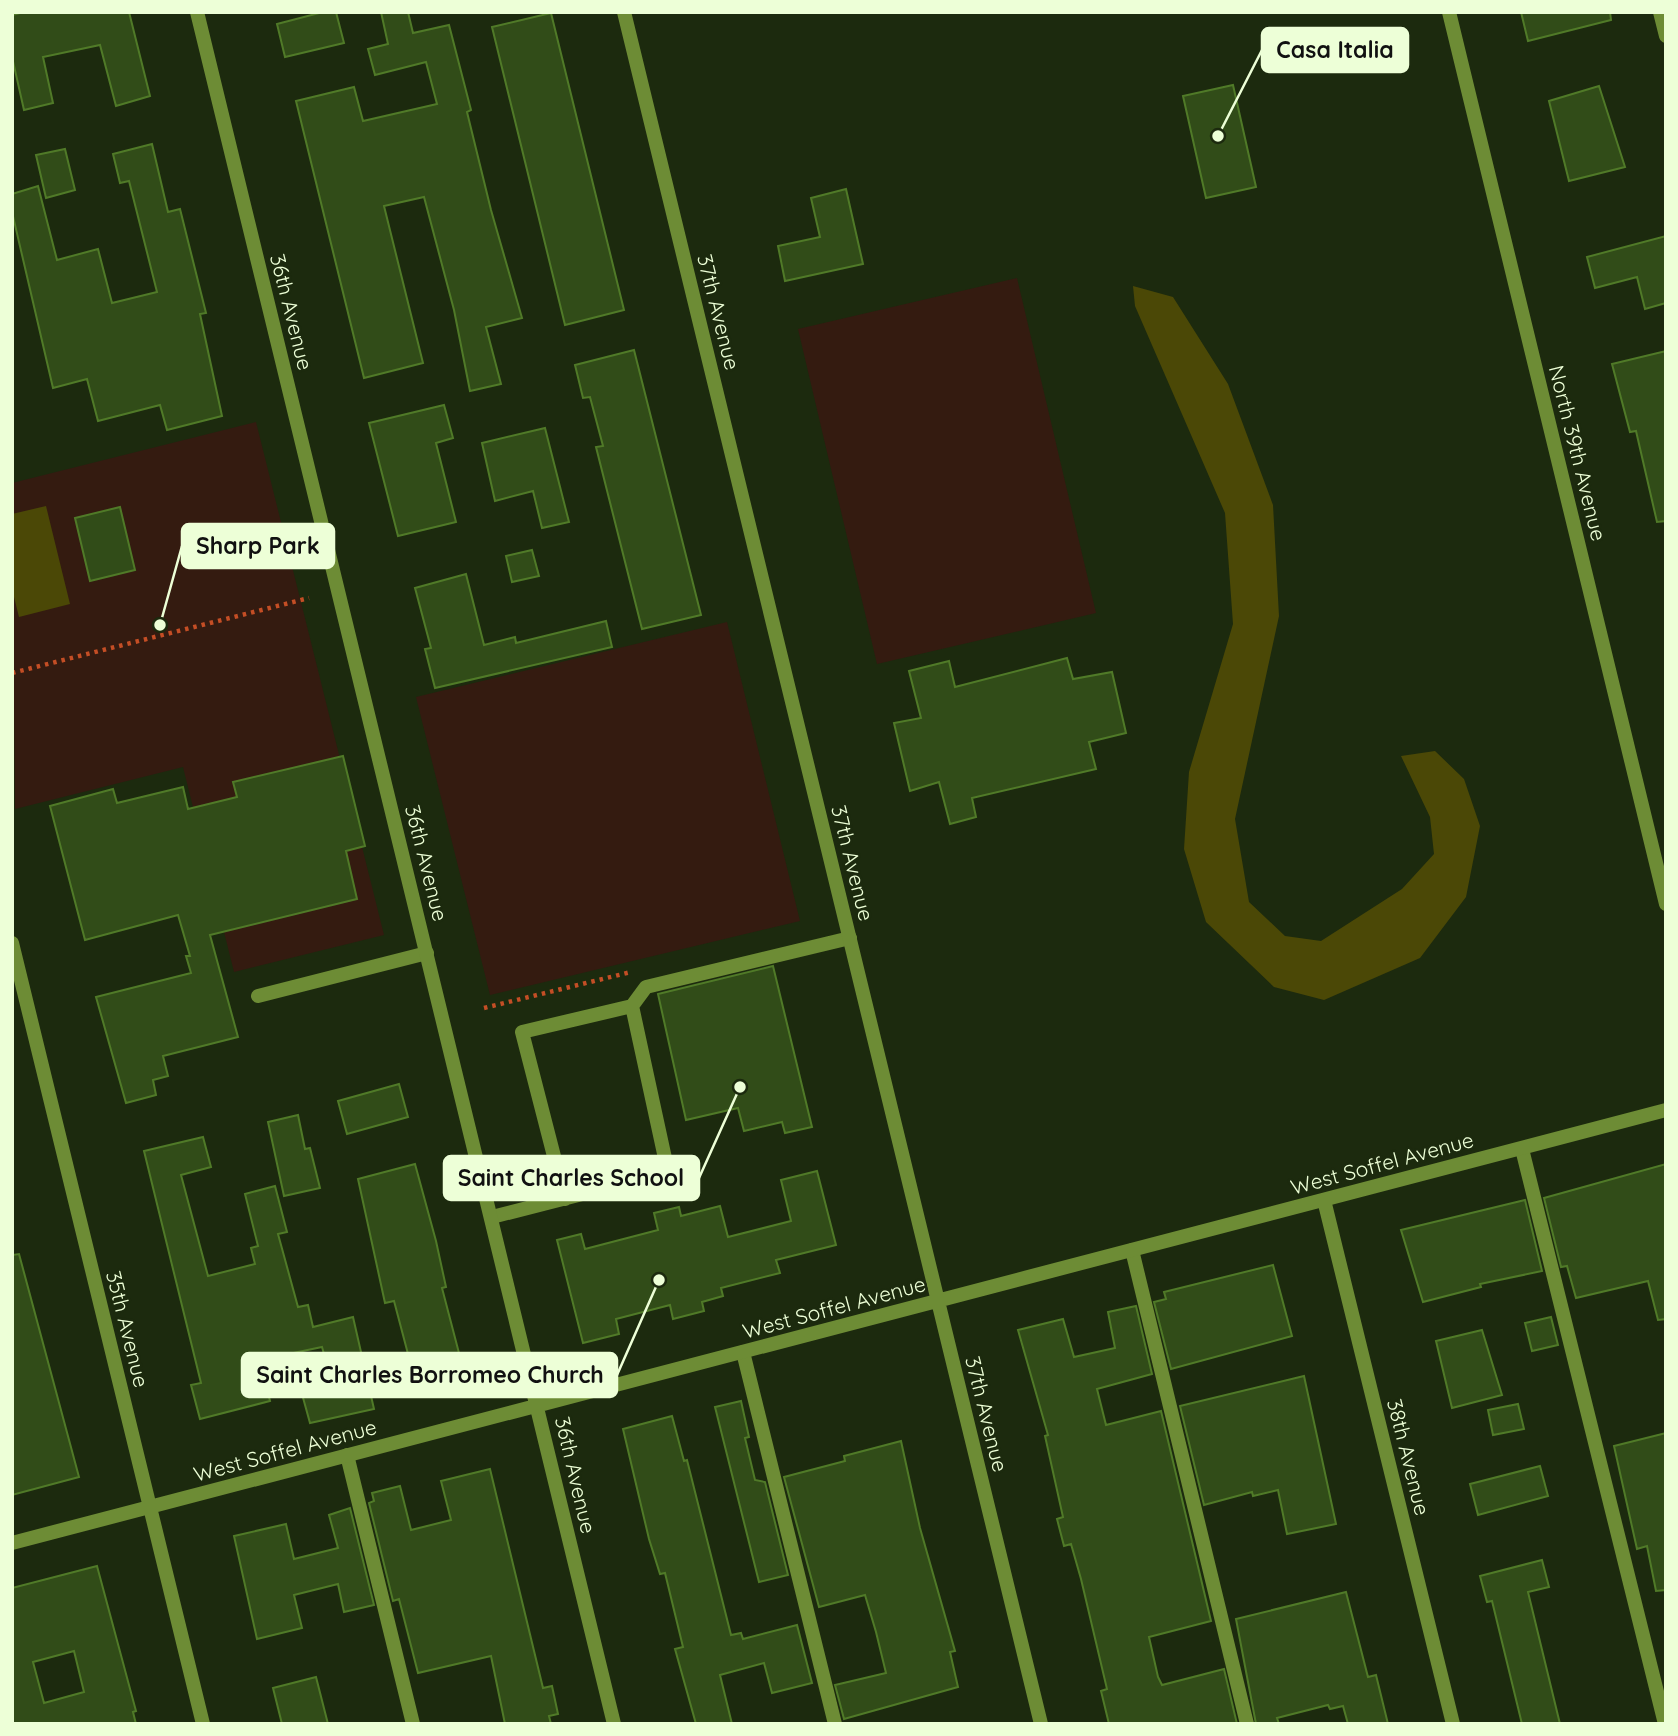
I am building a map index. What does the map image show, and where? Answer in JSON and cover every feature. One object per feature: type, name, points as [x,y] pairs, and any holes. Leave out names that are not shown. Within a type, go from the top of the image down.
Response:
[{"type":"street","name":"36th Avenue","points":[[197,12],[614,1724]]},
{"type":"street","name":"37th Avenue","points":[[624,12],[1041,1724]]},
{"type":"street","name":"North 39th Avenue","points":[[1449,12],[1666,904]]},
{"type":"street","points":[[1660,12],[1666,36]]},
{"type":"street","points":[[565,1199],[522,1032],[632,1006],[646,987],[850,938]]},
{"type":"street","name":"35th Avenue","points":[[12,943],[203,1724]]},
{"type":"street","points":[[258,996],[427,953]]},
{"type":"street","points":[[492,1217],[668,1172],[632,1006]]},
{"type":"street","name":"West Soffel Avenue","points":[[12,1543],[1666,1110]]},
{"type":"street","points":[[1522,1149],[1665,1724]]},
{"type":"street","name":"38th Avenue","points":[[1324,1200],[1454,1724]]},
{"type":"street","points":[[1132,1250],[1247,1724]]},
{"type":"street","points":[[743,1352],[835,1724]]},
{"type":"street","points":[[347,1455],[413,1724]]},
{"type":"path","points":[[12,673],[309,598]]},
{"type":"shaded area","points":[[1017,278],[1096,613],[877,664],[798,329]]},
{"type":"shaded area","points":[[1133,286],[1173,297],[1228,384],[1273,505],[1279,616],[1235,819],[1249,902],[1285,936],[1321,941],[1402,889],[1434,854],[1430,817],[1401,756],[1435,751],[1464,779],[1480,826],[1466,897],[1420,958],[1324,1000],[1274,987],[1206,922],[1184,849],[1189,772],[1233,624],[1225,513],[1135,306]]},
{"type":"shaded area","points":[[256,422],[384,935],[234,972],[183,767],[15,809],[12,483]]},
{"type":"shaded area","points":[[46,506],[70,604],[19,617],[12,589],[12,514]]},
{"type":"shaded area","points":[[727,622],[800,921],[490,995],[416,697]]},
{"type":"building","points":[[24,12],[129,12],[150,96],[116,106],[100,45],[43,57],[53,103],[24,110],[12,57],[12,15]]},
{"type":"building","points":[[323,12],[336,12],[344,43],[285,57],[277,24]]},
{"type":"building","points":[[381,12],[408,12],[413,33],[449,25],[471,110],[467,112],[491,210],[522,318],[486,327],[501,384],[470,391],[454,310],[424,197],[384,206],[423,363],[364,378],[296,101],[354,87],[363,121],[437,104],[426,62],[375,75],[368,49],[388,44]]},
{"type":"building","points":[[1521,12],[1610,12],[1611,20],[1528,41]]},
{"type":"building","points":[[551,13],[624,310],[565,325],[492,27]]},
{"type":"building","points":[[1233,85],[1256,187],[1206,198],[1183,96]]},
{"type":"building","points":[[1599,86],[1625,167],[1569,181],[1549,101]]},
{"type":"building","points":[[152,144],[168,212],[180,209],[206,313],[200,314],[222,416],[167,430],[160,405],[98,421],[87,379],[53,388],[12,212],[12,194],[38,186],[57,260],[98,249],[112,303],[157,292],[129,181],[120,183],[113,154]]},
{"type":"building","points":[[65,149],[75,190],[46,198],[36,155]]},
{"type":"building","points":[[846,189],[863,264],[785,281],[778,246],[820,237],[811,198]]},
{"type":"building","points":[[1666,236],[1666,303],[1645,309],[1637,277],[1595,288],[1587,257]]},
{"type":"building","points":[[634,350],[701,615],[642,629],[596,447],[603,446],[590,397],[583,398],[575,365]]},
{"type":"building","points":[[1666,351],[1666,521],[1657,522],[1636,431],[1630,432],[1612,364]]},
{"type":"building","points":[[444,405],[453,438],[436,443],[456,522],[398,536],[369,423]]},
{"type":"building","points":[[545,428],[569,522],[542,528],[533,491],[495,501],[482,443]]},
{"type":"building","points":[[120,507],[135,570],[90,581],[75,518]]},
{"type":"building","points":[[532,550],[539,576],[512,582],[506,556]]},
{"type":"building","points":[[466,574],[484,645],[515,637],[516,643],[606,621],[612,647],[435,688],[425,649],[431,648],[415,588]]},
{"type":"building","points":[[1067,658],[1073,679],[1112,672],[1126,733],[1089,742],[1096,769],[972,798],[976,817],[950,824],[939,782],[910,791],[894,723],[921,718],[909,671],[949,661],[955,687]]},
{"type":"building","points":[[343,756],[365,846],[346,851],[357,899],[210,935],[238,1037],[163,1056],[168,1076],[153,1080],[156,1095],[126,1103],[96,997],[191,973],[186,956],[190,956],[178,915],[85,940],[50,806],[113,789],[117,803],[183,787],[188,809],[237,797],[233,782]]},
{"type":"building","points":[[773,966],[812,1127],[785,1133],[782,1122],[744,1131],[738,1108],[686,1120],[658,994]]},
{"type":"building","points":[[399,1084],[408,1117],[347,1134],[338,1101]]},
{"type":"building","points":[[298,1115],[305,1149],[310,1148],[320,1188],[284,1196],[268,1122]]},
{"type":"building","points":[[203,1137],[211,1167],[181,1175],[208,1276],[255,1264],[251,1248],[258,1246],[245,1194],[275,1186],[287,1232],[278,1234],[298,1307],[308,1305],[313,1327],[353,1317],[374,1409],[310,1423],[302,1394],[333,1386],[322,1347],[260,1360],[270,1401],[200,1419],[191,1385],[201,1383],[144,1151]]},
{"type":"building","points":[[415,1164],[436,1241],[446,1287],[442,1288],[465,1376],[417,1388],[394,1301],[385,1303],[358,1179]]},
{"type":"building","points":[[1666,1164],[1666,1319],[1658,1320],[1648,1281],[1576,1298],[1567,1266],[1561,1267],[1544,1198]]},
{"type":"building","points":[[817,1171],[836,1245],[776,1260],[780,1273],[721,1288],[723,1296],[702,1302],[704,1311],[673,1319],[670,1305],[616,1319],[619,1334],[583,1343],[557,1240],[581,1234],[585,1249],[658,1230],[654,1213],[679,1207],[681,1216],[720,1206],[728,1237],[791,1221],[781,1180]]},
{"type":"building","points":[[1525,1200],[1542,1271],[1480,1284],[1481,1287],[1423,1302],[1401,1230]]},
{"type":"building","points":[[19,1254],[79,1477],[12,1495],[12,1255]]},
{"type":"building","points":[[1273,1265],[1292,1336],[1171,1369],[1154,1302],[1166,1299],[1164,1292]]},
{"type":"building","points":[[1136,1306],[1152,1374],[1097,1389],[1106,1425],[1161,1411],[1211,1621],[1149,1637],[1158,1677],[1162,1685],[1224,1669],[1237,1724],[1109,1724],[1101,1691],[1107,1689],[1081,1579],[1071,1544],[1064,1546],[1057,1519],[1063,1517],[1045,1436],[1048,1435],[1018,1330],[1063,1319],[1074,1357],[1115,1348],[1108,1312]]},
{"type":"building","points":[[1551,1317],[1558,1345],[1532,1351],[1525,1323]]},
{"type":"building","points":[[1482,1330],[1502,1395],[1452,1408],[1436,1341]]},
{"type":"building","points":[[1304,1376],[1336,1524],[1287,1534],[1278,1490],[1253,1496],[1252,1492],[1204,1505],[1180,1406]]},
{"type":"building","points":[[741,1401],[749,1437],[745,1438],[755,1480],[765,1482],[788,1575],[759,1582],[715,1407]]},
{"type":"building","points":[[1518,1404],[1524,1429],[1493,1435],[1488,1410]]},
{"type":"building","points":[[672,1416],[684,1461],[687,1460],[731,1635],[741,1633],[743,1639],[797,1625],[812,1683],[772,1693],[764,1663],[720,1675],[732,1724],[696,1724],[675,1649],[683,1647],[665,1573],[660,1574],[649,1539],[623,1429]]},
{"type":"building","points":[[1666,1433],[1666,1590],[1656,1591],[1647,1546],[1637,1549],[1614,1446]]},
{"type":"building","points":[[901,1441],[920,1528],[955,1651],[950,1652],[958,1687],[844,1719],[835,1685],[886,1673],[876,1632],[865,1595],[819,1607],[784,1477],[845,1461],[844,1456]]},
{"type":"building","points":[[1540,1466],[1548,1496],[1478,1515],[1470,1484]]},
{"type":"building","points":[[490,1469],[543,1688],[552,1686],[558,1714],[549,1716],[551,1724],[505,1724],[491,1656],[418,1673],[399,1599],[393,1601],[369,1503],[374,1501],[372,1493],[400,1486],[411,1530],[451,1520],[441,1481]]},
{"type":"building","points":[[350,1508],[374,1605],[344,1612],[338,1584],[294,1595],[302,1628],[257,1639],[234,1536],[286,1524],[294,1559],[338,1548],[329,1515]]},
{"type":"building","points":[[1542,1560],[1549,1587],[1528,1592],[1560,1724],[1522,1724],[1492,1601],[1487,1602],[1480,1576]]},
{"type":"building","points":[[97,1566],[136,1711],[133,1712],[136,1724],[12,1724],[12,1588]],"holes":[[[74,1651],[84,1692],[44,1703],[33,1662]]]},
{"type":"building","points":[[1346,1592],[1368,1677],[1376,1675],[1388,1724],[1348,1724],[1343,1706],[1330,1709],[1328,1705],[1277,1718],[1279,1724],[1256,1724],[1236,1619]]},
{"type":"building","points":[[316,1677],[328,1724],[282,1724],[273,1688]]},
{"type":"place","name":"Casa Italia","points":[[1218,136]]},
{"type":"place","name":"Sharp Park","points":[[160,625]]},
{"type":"place","name":"Saint Charles School","points":[[740,1087]]},
{"type":"place","name":"Saint Charles Borromeo Church","points":[[659,1280]]}]
